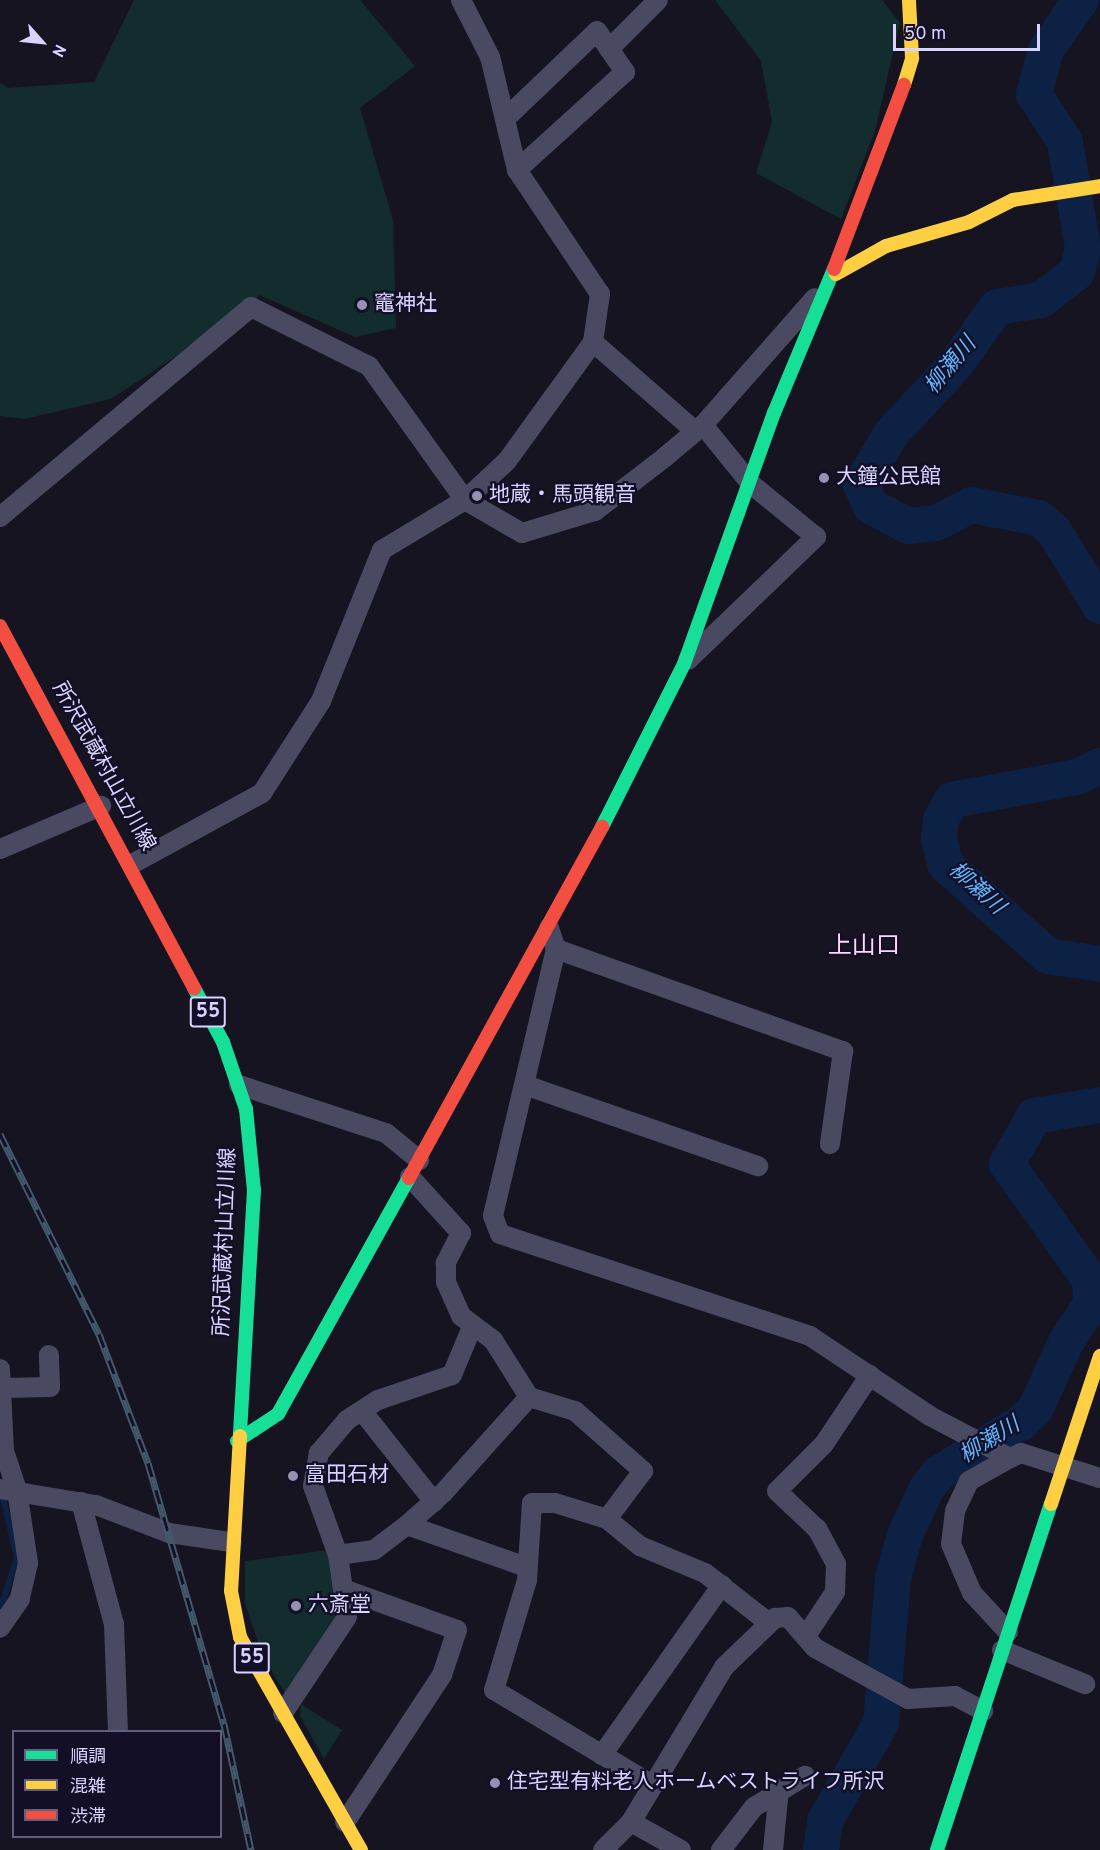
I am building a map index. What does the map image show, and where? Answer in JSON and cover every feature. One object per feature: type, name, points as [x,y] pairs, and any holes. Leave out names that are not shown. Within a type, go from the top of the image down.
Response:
[{"type":"street","points":[[132,864],[262,793],[321,701],[382,550],[465,500],[507,461],[593,342],[600,294],[517,170],[490,57],[461,0]]},
{"type":"street","points":[[609,49],[658,0]]},
{"type":"street","points":[[237,1441],[278,1414],[549,928],[684,663],[751,484],[774,413],[836,274],[912,58],[909,0]]},
{"type":"street","points":[[505,119],[597,31],[625,72],[517,170]]},
{"type":"street","points":[[0,517],[250,307],[369,366],[465,500],[522,533],[595,511],[699,428],[836,274],[886,246],[969,222],[1013,200],[1050,190],[1096,186]]},
{"type":"street","points":[[593,342],[699,428],[751,484],[816,537],[684,663]]},
{"type":"street","name":"所沢武蔵村山立川線","points":[[0,626],[132,864],[223,1042],[239,1085],[251,1136],[254,1190],[231,1542],[231,1592],[240,1637],[361,1850]]},
{"type":"street","points":[[0,849],[100,806]]},
{"type":"street","points":[[549,928],[556,949],[493,1223],[500,1233],[810,1336],[977,1440],[1006,1455]]},
{"type":"street","points":[[556,949],[843,1051],[830,1144]]},
{"type":"street","points":[[239,1085],[386,1133],[461,1233]]},
{"type":"street","points":[[525,1085],[758,1166]]},
{"type":"street","points":[[493,1223],[461,1233],[446,1263],[446,1282],[461,1316],[472,1327],[493,1340],[529,1397],[575,1411],[643,1471],[607,1519]]},
{"type":"street","points":[[283,1713],[347,1617],[338,1555],[313,1486],[314,1467],[330,1436],[378,1400],[452,1375],[472,1327]]},
{"type":"street","points":[[0,1628],[20,1599],[28,1563],[8,1490],[4,1451],[2,1378],[50,1387],[49,1355]]},
{"type":"street","points":[[937,1850],[1100,1356]]},
{"type":"street","points":[[806,1636],[835,1592],[836,1564],[817,1529],[777,1491],[824,1444],[870,1375]]},
{"type":"street","points":[[338,1555],[374,1550],[407,1525],[434,1502],[529,1397]]},
{"type":"street","points":[[362,1411],[434,1502]]},
{"type":"street","points":[[1085,1684],[1005,1641],[972,1593],[951,1545],[955,1511],[969,1481],[1006,1455],[1021,1453],[1065,1465],[1100,1478]]},
{"type":"street","points":[[8,1490],[81,1502],[169,1533],[231,1542]]},
{"type":"street","points":[[81,1502],[114,1624],[118,1730]]},
{"type":"street","points":[[651,1784],[494,1690],[526,1567],[532,1503],[555,1503],[607,1519],[640,1546],[722,1585],[769,1623]]},
{"type":"street","points":[[407,1525],[526,1567]]},
{"type":"street","points":[[602,1755],[722,1585]]},
{"type":"street","points":[[344,1589],[457,1629],[442,1675],[345,1822]]},
{"type":"street","points":[[603,1850],[631,1822],[651,1784],[724,1667],[769,1623],[788,1617],[815,1648],[903,1695],[955,1696],[983,1711]]},
{"type":"street","points":[[721,1850],[753,1807],[778,1789],[805,1776]]},
{"type":"street","points":[[773,1850],[778,1789]]},
{"type":"street","points":[[631,1822],[681,1850]]},
{"type":"green space","points":[[134,0],[360,0],[415,66],[360,108],[393,220],[396,328],[355,337],[259,295],[251,307],[111,399],[24,419],[0,416],[0,83],[8,88],[94,82]]},
{"type":"green space","points":[[715,0],[882,0],[900,23],[875,131],[841,219],[756,173],[772,122],[761,61]]},
{"type":"green space","points":[[328,1550],[337,1613],[285,1693],[263,1657],[245,1603],[245,1561]]},
{"type":"green space","points":[[301,1704],[342,1730],[324,1759],[300,1716]]},
{"type":"waterway","name":"柳瀬川","points":[[1081,0],[1046,50],[1034,94],[1065,142],[1083,248],[1077,272],[1041,300],[997,307],[956,364],[891,434],[861,485],[871,506],[908,526],[936,523],[971,505],[1039,518],[1054,531],[1100,606]]},
{"type":"waterway","name":"柳瀬川","points":[[1100,766],[1077,777],[952,800],[941,819],[939,838],[945,864],[1048,956],[1100,964]]},
{"type":"waterway","name":"柳瀬川","points":[[821,1850],[825,1821],[881,1723],[893,1578],[905,1535],[927,1488],[939,1473],[1021,1423],[1036,1408],[1066,1342],[1091,1304],[1090,1280],[1007,1164],[1034,1116],[1100,1105]]},
{"type":"waterway","points":[[0,1611],[17,1557],[2,1494]]},
{"type":"railway","points":[[0,1134],[99,1334],[148,1463],[224,1724],[251,1850]]},
{"type":"traffic: fast","points":[[602,827],[684,664],[774,413],[834,269]]},
{"type":"traffic: fast","points":[[194,988],[223,1042],[246,1109],[254,1190],[240,1436]]},
{"type":"traffic: fast","points":[[237,1441],[278,1414],[409,1178]]},
{"type":"traffic: fast","points":[[937,1850],[1051,1504]]},
{"type":"traffic: slow","points":[[904,85],[912,58],[909,0]]},
{"type":"traffic: slow","points":[[836,274],[886,246],[969,222],[1013,200],[1100,186]]},
{"type":"traffic: slow","points":[[1051,1504],[1100,1356]]},
{"type":"traffic: slow","points":[[240,1436],[231,1591],[240,1637],[361,1850]]},
{"type":"traffic: jam","points":[[834,269],[904,85]]},
{"type":"traffic: jam","points":[[0,626],[194,988]]},
{"type":"traffic: jam","points":[[409,1178],[602,827]]},
{"type":"place","name":"竈神社","points":[[362,305]]},
{"type":"place","name":"大鐘公民館","points":[[824,478]]},
{"type":"place","name":"地蔵・馬頭観音","points":[[477,496]]},
{"type":"place","name":"富田石材","points":[[293,1476]]},
{"type":"place","name":"六斎堂","points":[[296,1606]]},
{"type":"place","name":"住宅型有料老人ホームベストライフ所沢","points":[[495,1783]]},
{"type":"district","name":"上山口","points":[[864,948]]}]
